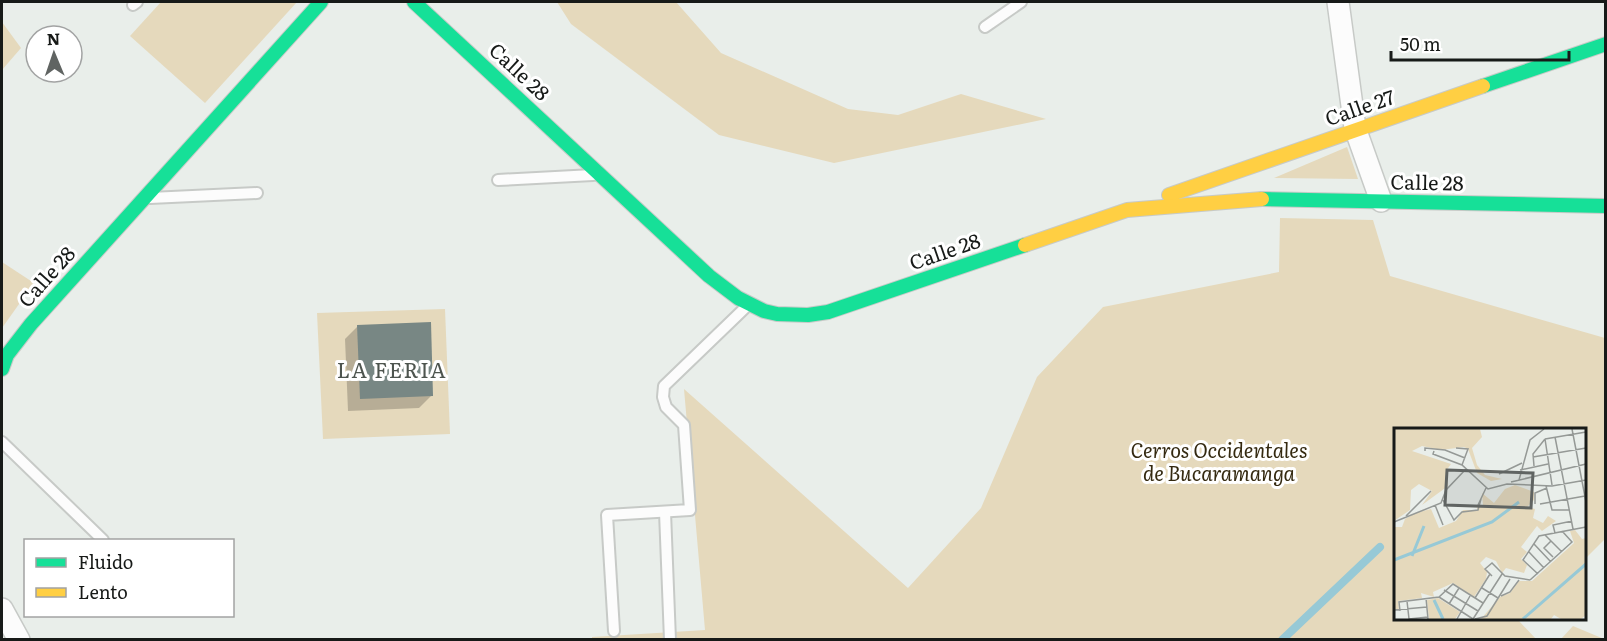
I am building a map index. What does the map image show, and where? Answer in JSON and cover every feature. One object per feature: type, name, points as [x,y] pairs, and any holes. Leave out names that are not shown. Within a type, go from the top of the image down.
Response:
[{"type":"street","name":"Calle 28","points":[[2,369],[8,356],[31,324],[321,2]]},
{"type":"street","name":"Calle 28","points":[[414,2],[709,276],[748,305],[786,317],[828,312],[1127,210],[1240,200],[1605,206]]},
{"type":"street","points":[[1338,2],[1356,130],[1381,201]]},
{"type":"street","name":"Calle 27","points":[[1127,210],[1605,44]]},
{"type":"street","points":[[2,609],[19,639]]},
{"type":"lane","points":[[985,27],[1021,2]]},
{"type":"lane","points":[[498,180],[600,175]]},
{"type":"lane","points":[[144,199],[257,193]]},
{"type":"lane","points":[[614,631],[607,515],[690,510],[684,425],[666,407],[663,397],[664,386],[748,305]]},
{"type":"lane","points":[[2,442],[102,539]]},
{"type":"lane","points":[[665,512],[670,639]]},
{"type":"green space","points":[[161,2],[297,2],[205,103],[130,36]]},
{"type":"green space","points":[[557,2],[676,2],[721,53],[848,109],[898,115],[961,94],[1046,119],[834,163],[719,135],[571,24]]},
{"type":"green space","points":[[2,22],[21,48],[2,70]]},
{"type":"green space","points":[[1347,147],[1358,179],[1274,178]]},
{"type":"green space","name":"Cerros Occidentales de Bucaramanga","points":[[1280,218],[1373,220],[1390,276],[1605,338],[1605,539],[1586,558],[1586,428],[1394,428],[1394,620],[1520,620],[1536,639],[592,640],[592,637],[705,630],[684,389],[908,588],[981,508],[1037,377],[1103,307],[1279,272]]},
{"type":"green space","points":[[2,262],[34,283],[2,328]]},
{"type":"green space","points":[[445,309],[450,434],[323,439],[317,313]]},
{"type":"green space","points":[[1573,626],[1604,639],[1561,639]]},
{"type":"building","points":[[431,322],[433,396],[360,399],[357,325]]},
{"type":"waterway","points":[[1282,640],[1380,547]]},
{"type":"traffic: fast","points":[[2,369],[7,355],[31,324],[321,2]]},
{"type":"traffic: fast","points":[[414,2],[709,276],[738,298],[764,311],[777,314],[808,315],[828,312],[1025,245]]},
{"type":"traffic: fast","points":[[1483,86],[1606,44]]},
{"type":"traffic: fast","points":[[1262,199],[1606,206]]},
{"type":"traffic: slow","points":[[1169,195],[1483,86]]},
{"type":"traffic: slow","points":[[1025,245],[1127,210],[1262,199]]},
{"type":"district","name":"LA FERIA","points":[[392,371]]}]
